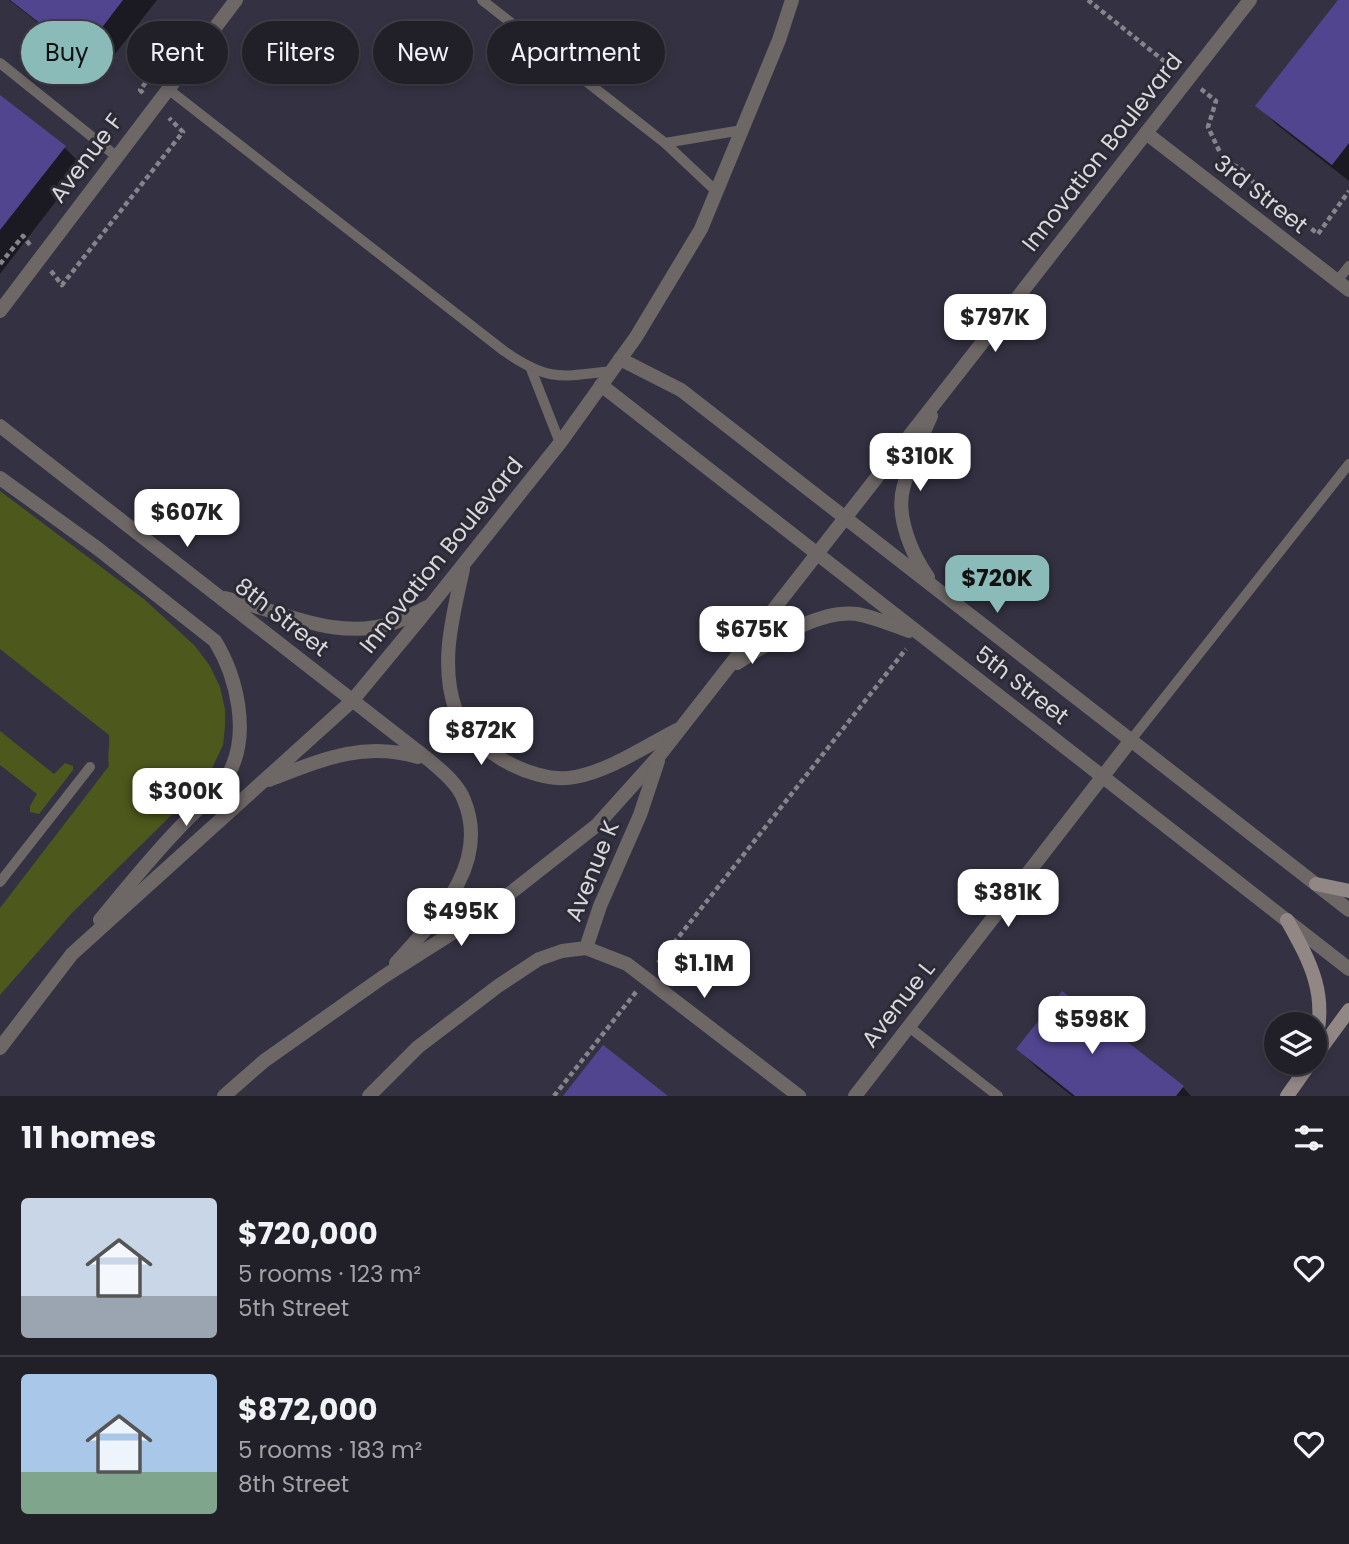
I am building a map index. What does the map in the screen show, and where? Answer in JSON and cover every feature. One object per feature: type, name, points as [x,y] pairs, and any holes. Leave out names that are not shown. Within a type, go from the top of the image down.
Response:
[{"type":"street","name":"Avenue F","points":[[0,311],[236,0]]},
{"type":"street","name":"Innovation Boulevard","points":[[0,1048],[72,954],[352,701],[560,443],[636,337],[701,229],[779,40],[792,0]]},
{"type":"street","name":"Innovation Boulevard","points":[[223,1096],[264,1061],[383,977],[490,909],[597,825],[659,756],[1250,0]]},
{"type":"street","name":"3rd Street","points":[[1146,133],[1349,290]]},
{"type":"street","name":"5th Street","points":[[616,365],[681,390],[1349,910]]},
{"type":"street","name":"5th Street","points":[[601,386],[817,555],[915,638],[1104,778],[1349,969]]},
{"type":"street","points":[[936,590],[916,560],[905,530],[902,491],[939,398]]},
{"type":"street","name":"8th Street","points":[[0,426],[429,760],[449,778],[464,798],[472,827],[468,860],[460,883],[443,911],[383,977]]},
{"type":"street","points":[[0,478],[97,548],[215,641],[225,657],[232,678],[238,711],[240,735],[228,775],[145,865],[72,954]]},
{"type":"street","points":[[464,564],[449,631],[447,663],[451,698],[461,726],[487,750],[515,767],[540,775],[571,778],[600,771],[681,728]]},
{"type":"street","points":[[220,597],[260,606],[312,625],[349,629],[392,623],[432,605]]},
{"type":"street","points":[[727,669],[775,639],[825,616],[856,614],[915,638]]},
{"type":"street","name":"Avenue L","points":[[855,1096],[1131,740]]},
{"type":"street","points":[[262,783],[323,759],[352,751],[394,750],[429,760]]},
{"type":"street","name":"Avenue K","points":[[369,1096],[418,1047],[498,986],[539,959],[562,951],[586,948],[600,906],[640,815],[659,756]]},
{"type":"street","points":[[1316,884],[1349,891]]},
{"type":"street","points":[[1287,920],[1314,974],[1320,1012]]},
{"type":"street","points":[[586,948],[628,964],[799,1096]]},
{"type":"street","points":[[1327,1040],[1349,1010]]},
{"type":"street","points":[[1287,1096],[1302,1075]]},
{"type":"lane","points":[[482,0],[665,143],[716,191]]},
{"type":"lane","points":[[0,63],[116,156]]},
{"type":"lane","points":[[168,89],[504,351],[531,369],[561,377],[616,365]]},
{"type":"lane","points":[[665,143],[742,130]]},
{"type":"lane","points":[[1337,281],[1349,266]]},
{"type":"lane","points":[[531,369],[560,443]]},
{"type":"lane","points":[[1131,740],[1349,464]]},
{"type":"lane","points":[[0,883],[90,767]]},
{"type":"lane","points":[[909,1027],[998,1096]]},
{"type":"path","points":[[1087,0],[1216,101],[1208,127],[1224,161],[1240,169],[1318,233],[1349,191]]},
{"type":"path","points":[[658,963],[915,638]]},
{"type":"path","points":[[554,1096],[643,983]]},
{"type":"shaded area","points":[[0,0],[1349,0],[1349,1096],[0,1096]]},
{"type":"green space","points":[[0,491],[145,600],[195,646],[210,666],[220,687],[225,709],[225,726],[223,745],[206,781],[71,914],[0,995],[0,908],[109,766],[109,735],[0,649]]},
{"type":"green space","points":[[0,731],[54,774],[65,763],[73,766],[73,770],[39,814],[30,812],[30,806],[37,794],[0,765]]},
{"type":"building","points":[[10,0],[123,0],[107,21],[37,21]]},
{"type":"building","points":[[1338,0],[1349,0],[1349,143],[1332,165],[1255,106]]},
{"type":"building","points":[[0,95],[66,146],[0,230]]},
{"type":"building","points":[[1062,991],[1184,1086],[1176,1096],[1075,1096],[1016,1049]]},
{"type":"building","points":[[603,1045],[668,1096],[563,1096]]}]
